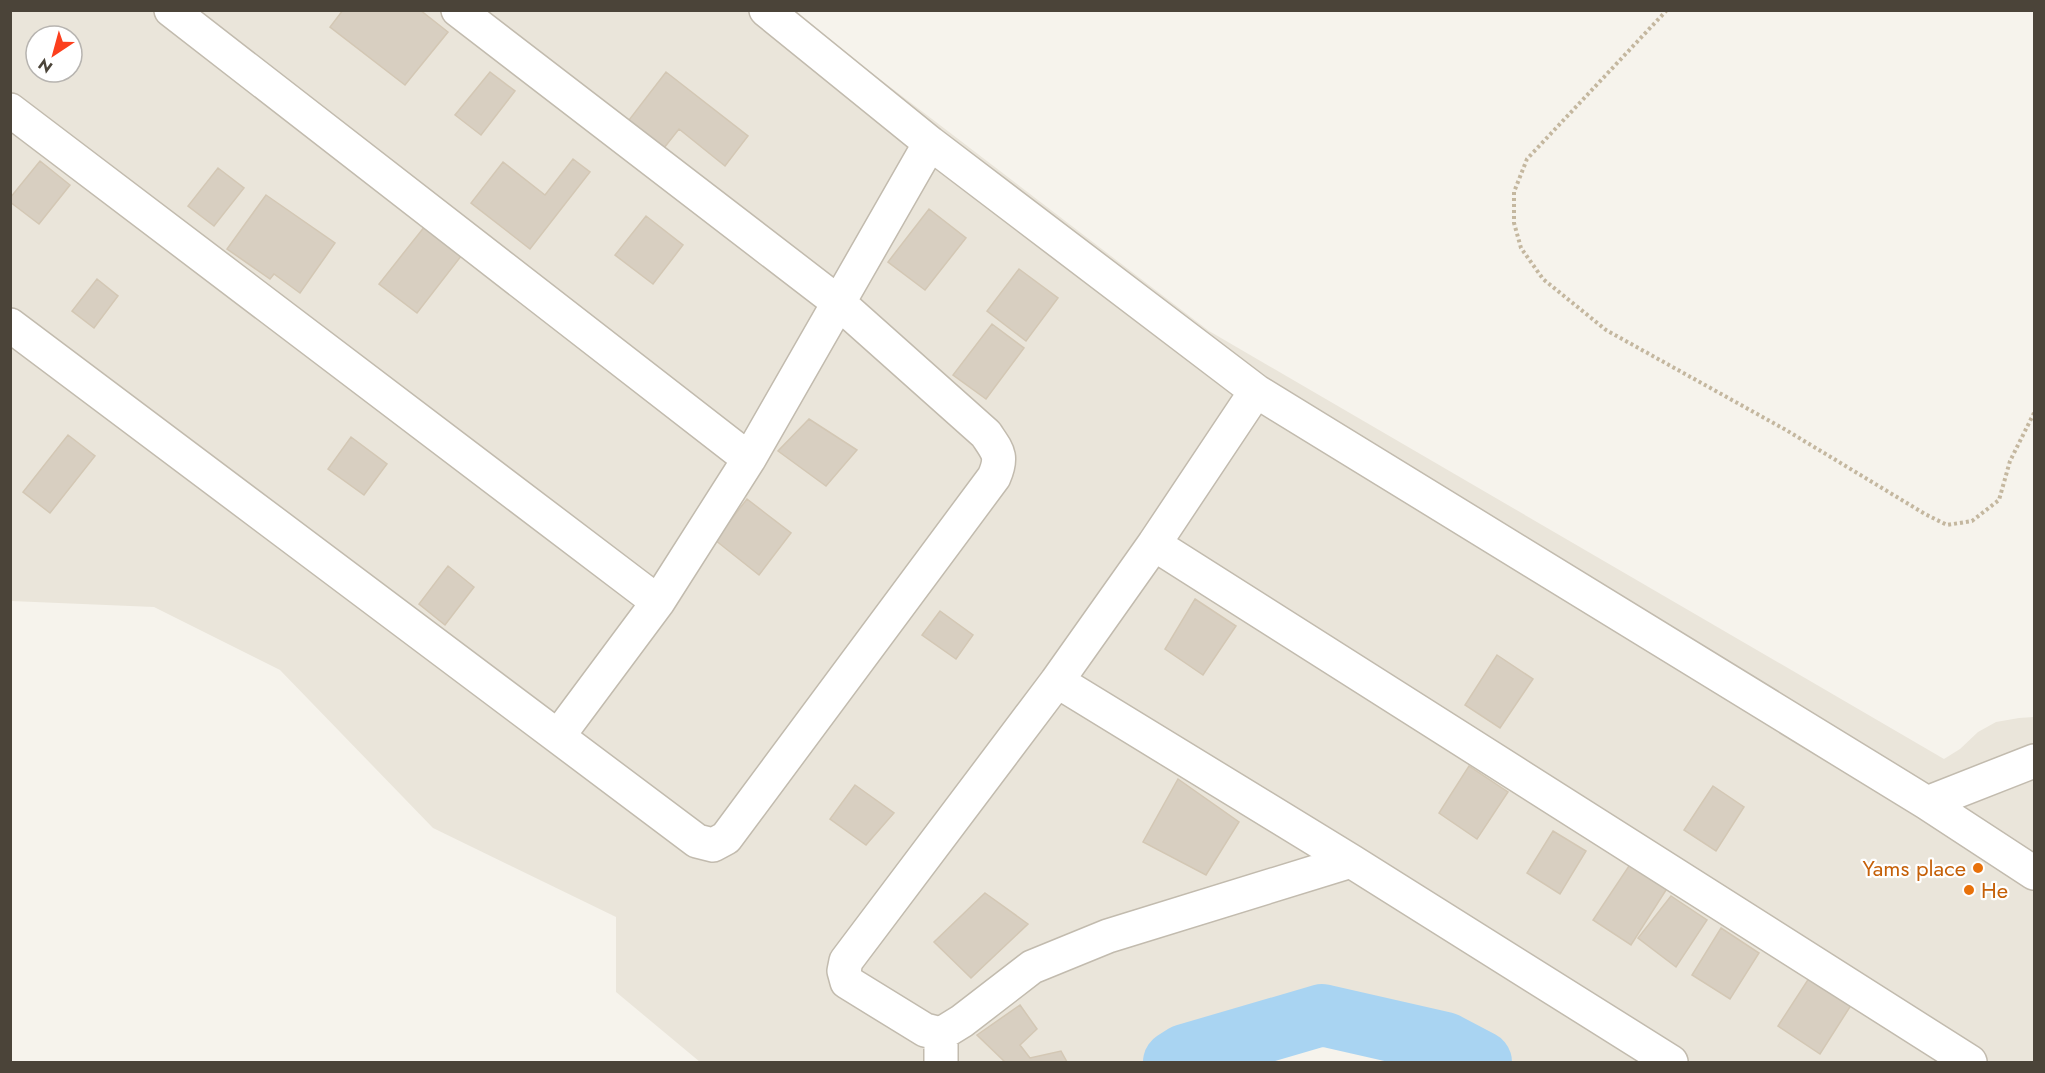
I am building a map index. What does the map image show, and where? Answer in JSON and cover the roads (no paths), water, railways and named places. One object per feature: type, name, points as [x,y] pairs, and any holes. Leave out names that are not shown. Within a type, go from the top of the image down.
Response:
[{"type":"street","points":[[171,10],[748,459]]},
{"type":"street","points":[[10,326],[559,735],[697,841],[713,845],[726,838],[994,477],[1000,463],[996,448],[986,434],[839,303],[458,10]]},
{"type":"street","points":[[766,10],[930,143],[1256,391],[1928,803],[2034,873]]},
{"type":"street","points":[[10,110],[658,602]]},
{"type":"street","points":[[559,735],[658,602],[748,459],[930,143]]},
{"type":"street","points":[[1256,391],[1154,544],[1057,681],[846,961],[844,971],[848,982],[925,1030],[941,1048],[962,1021],[1032,967],[1108,936],[1350,861]]},
{"type":"street","points":[[1154,544],[1970,1062]]},
{"type":"street","points":[[1057,681],[1671,1062]]},
{"type":"street","points":[[1928,803],[2034,761]]},
{"type":"waterway","points":[[1174,1062],[1185,1055],[1322,1015],[1445,1043],[1481,1062]]},
{"type":"place","name":"Yams place","points":[[1978,868]]},
{"type":"place","name":"He","points":[[1969,890]]}]
